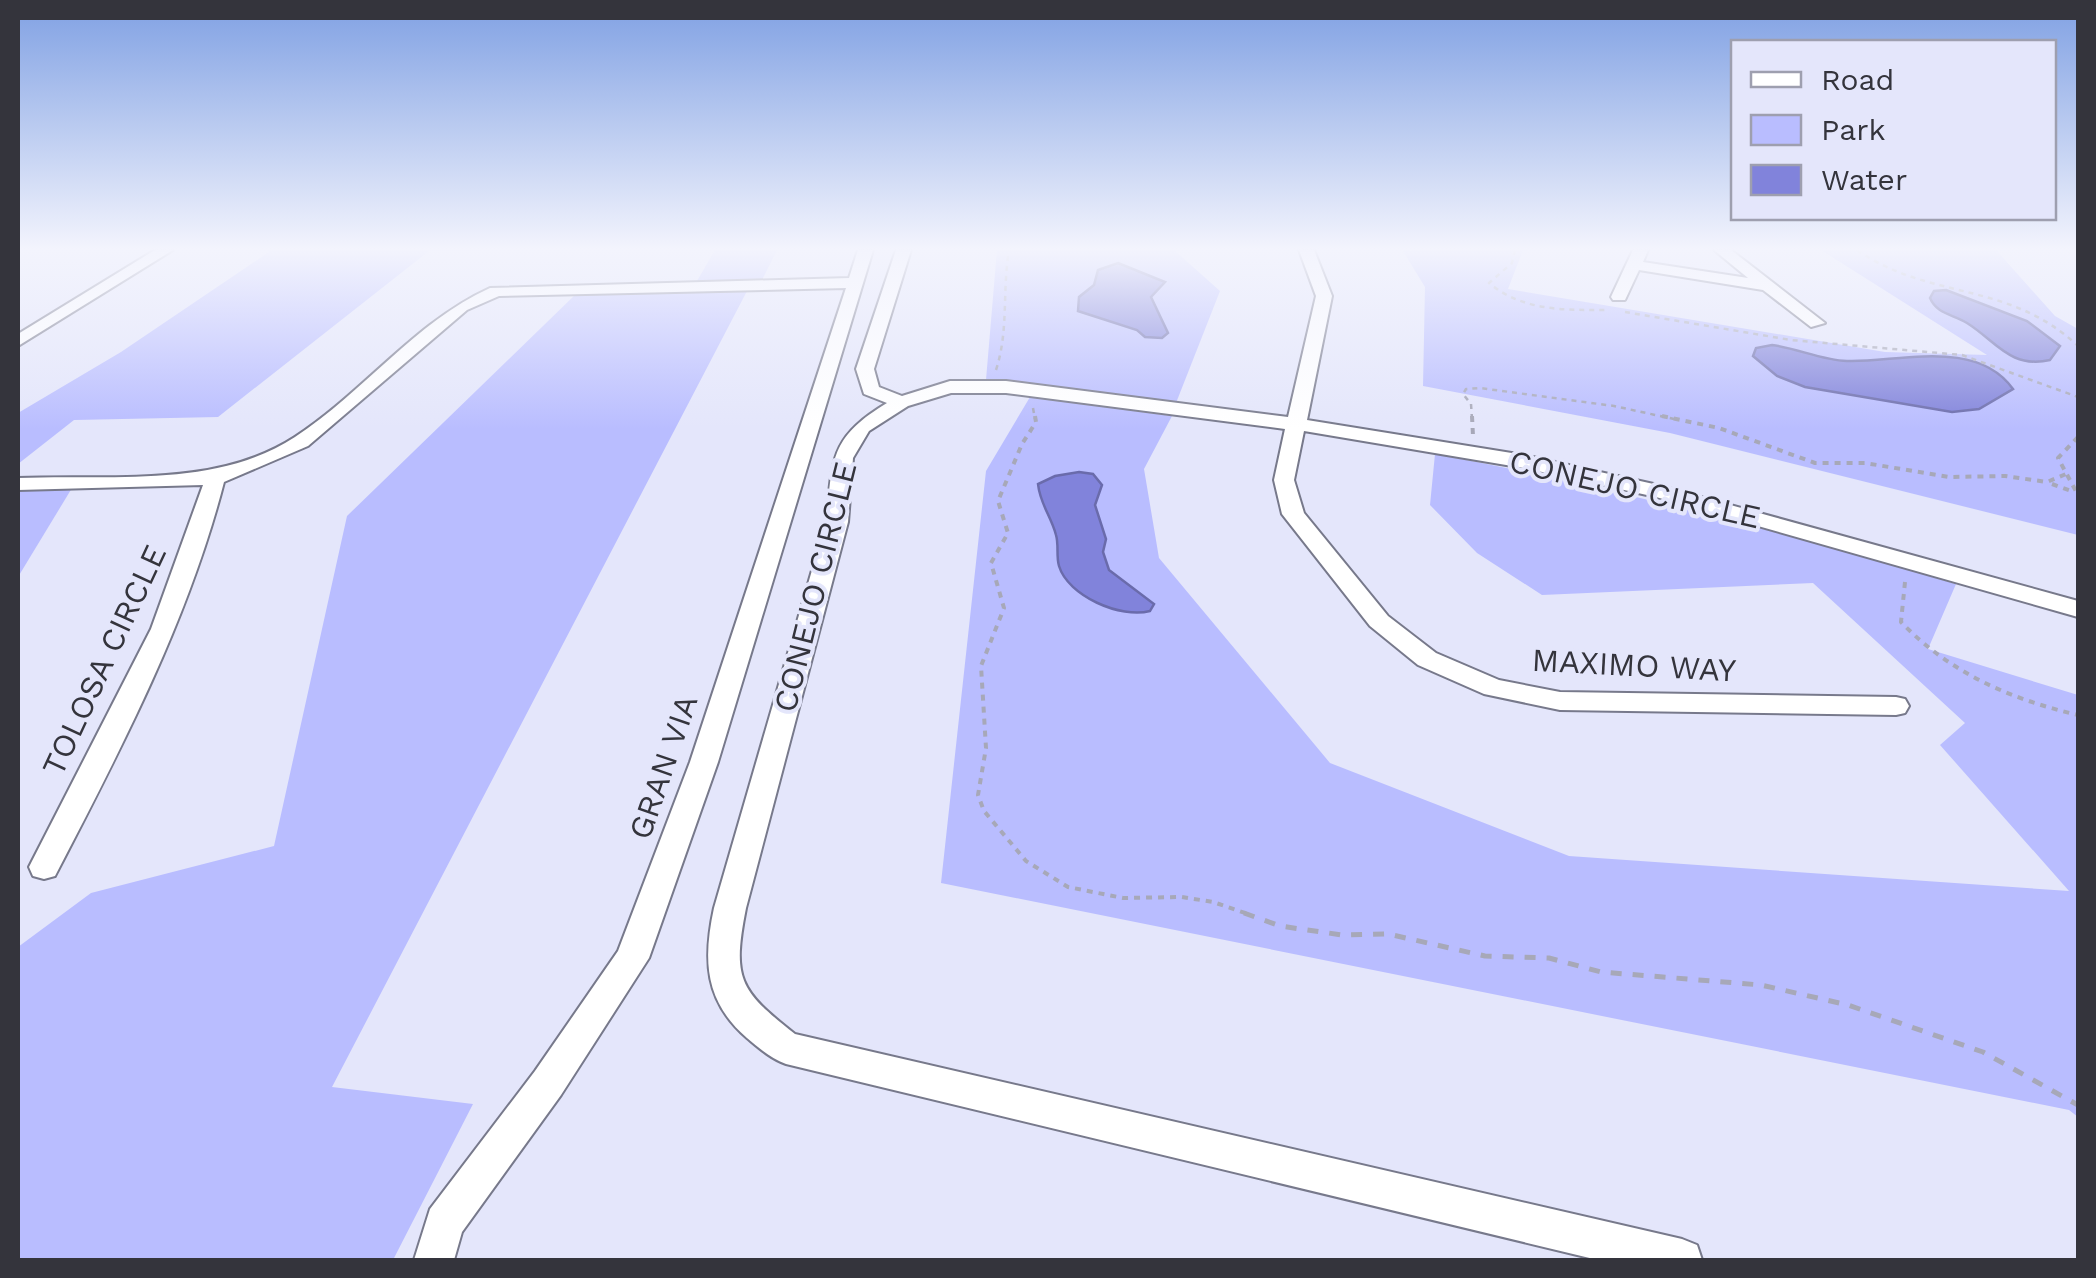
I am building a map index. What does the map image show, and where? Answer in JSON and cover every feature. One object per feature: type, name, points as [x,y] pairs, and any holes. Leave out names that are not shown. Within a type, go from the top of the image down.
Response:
[{"type":"street","points":[[18,341],[69,310]]},
{"type":"street","points":[[18,484],[215,478],[300,442],[459,310]]},
{"type":"street","name":"GRAN VIA","points":[[434,1260],[444,1223],[548,1083],[632,958],[704,762],[846,310]]},
{"type":"street","points":[[884,310],[865,369],[871,390],[901,402]]},
{"type":"street","name":"MAXIMO WAY","points":[[1321,310],[1292,426],[1284,480],[1293,514],[1379,622],[1427,660],[1493,688],[1560,701],[1896,706]]},
{"type":"street","points":[[1798,310],[1817,323]]},
{"type":"street","name":"CONEJO CIRCLE","points":[[1682,1260],[786,1048],[756,1023],[728,992],[723,942],[732,897],[837,522],[843,458],[861,427],[901,402],[950,387],[1011,388],[1470,452],[1596,476],[1769,520],[2078,610]]},
{"type":"street","name":"TOLOSA CIRCLE","points":[[44,867],[162,632],[202,532],[215,478]]},
{"type":"path","points":[[1003,310],[1006,340],[995,369],[1000,380],[1035,410],[1036,422],[1022,444],[998,501],[1011,533],[991,563],[1004,608],[1000,627],[981,666],[986,748],[978,795],[984,811],[1026,861],[1068,887],[1123,898],[1182,897],[1213,902],[1280,926],[1342,934],[1388,934],[1485,956],[1549,958],[1601,972],[1761,985],[1831,1001],[1983,1052],[2078,1104]]},
{"type":"path","points":[[1598,310],[1791,340],[1962,356],[1987,361],[2054,391],[2078,397]]},
{"type":"path","points":[[2027,310],[2061,326],[2078,346]]},
{"type":"path","points":[[1470,452],[1472,404],[1463,394],[1480,388],[1614,406],[1719,428],[1815,463],[1865,463],[1949,477],[2005,476],[2047,482],[2077,494]]},
{"type":"path","points":[[2077,494],[2058,458],[2078,437]]},
{"type":"path","points":[[2047,482],[2066,474]]},
{"type":"path","points":[[1905,580],[1901,622],[1918,642],[1977,680],[2078,715]]},
{"type":"green space","points":[[184,310],[354,310],[218,417],[74,420],[18,464],[18,413]]},
{"type":"green space","points":[[560,310],[737,310],[332,1087],[473,1104],[393,1260],[18,1260],[18,947],[91,893],[274,846],[347,516]]},
{"type":"green space","points":[[992,310],[1213,310],[1176,403],[986,380]]},
{"type":"green space","points":[[1425,310],[1632,310],[1885,352],[1987,355],[1915,310],[2049,310],[2078,329],[2078,535],[1670,433],[1423,386]]},
{"type":"green space","points":[[1030,397],[1172,416],[1144,469],[1159,558],[1330,763],[1569,856],[2069,891],[1940,745],[1965,723],[1813,583],[1542,595],[1477,553],[1430,505],[1435,454],[1697,512],[1956,584],[1928,649],[2078,695],[2078,1117],[2069,1110],[941,883],[986,471]]},
{"type":"green space","points":[[72,488],[18,577],[18,490]]},
{"type":"water","points":[[1157,310],[1168,333],[1162,338],[1145,337],[1137,330],[1078,311]]},
{"type":"water","points":[[1941,310],[1997,310],[2027,321],[2060,346],[2050,360],[2024,361]]},
{"type":"water","points":[[1772,345],[1847,361],[1957,358],[1997,373],[2013,389],[1979,409],[1952,412],[1805,387],[1777,376],[1753,356],[1756,348]]},
{"type":"water","points":[[1079,472],[1093,474],[1102,485],[1095,505],[1106,539],[1103,552],[1109,570],[1154,604],[1150,611],[1125,612],[1097,603],[1064,577],[1058,562],[1056,535],[1038,484]]}]
